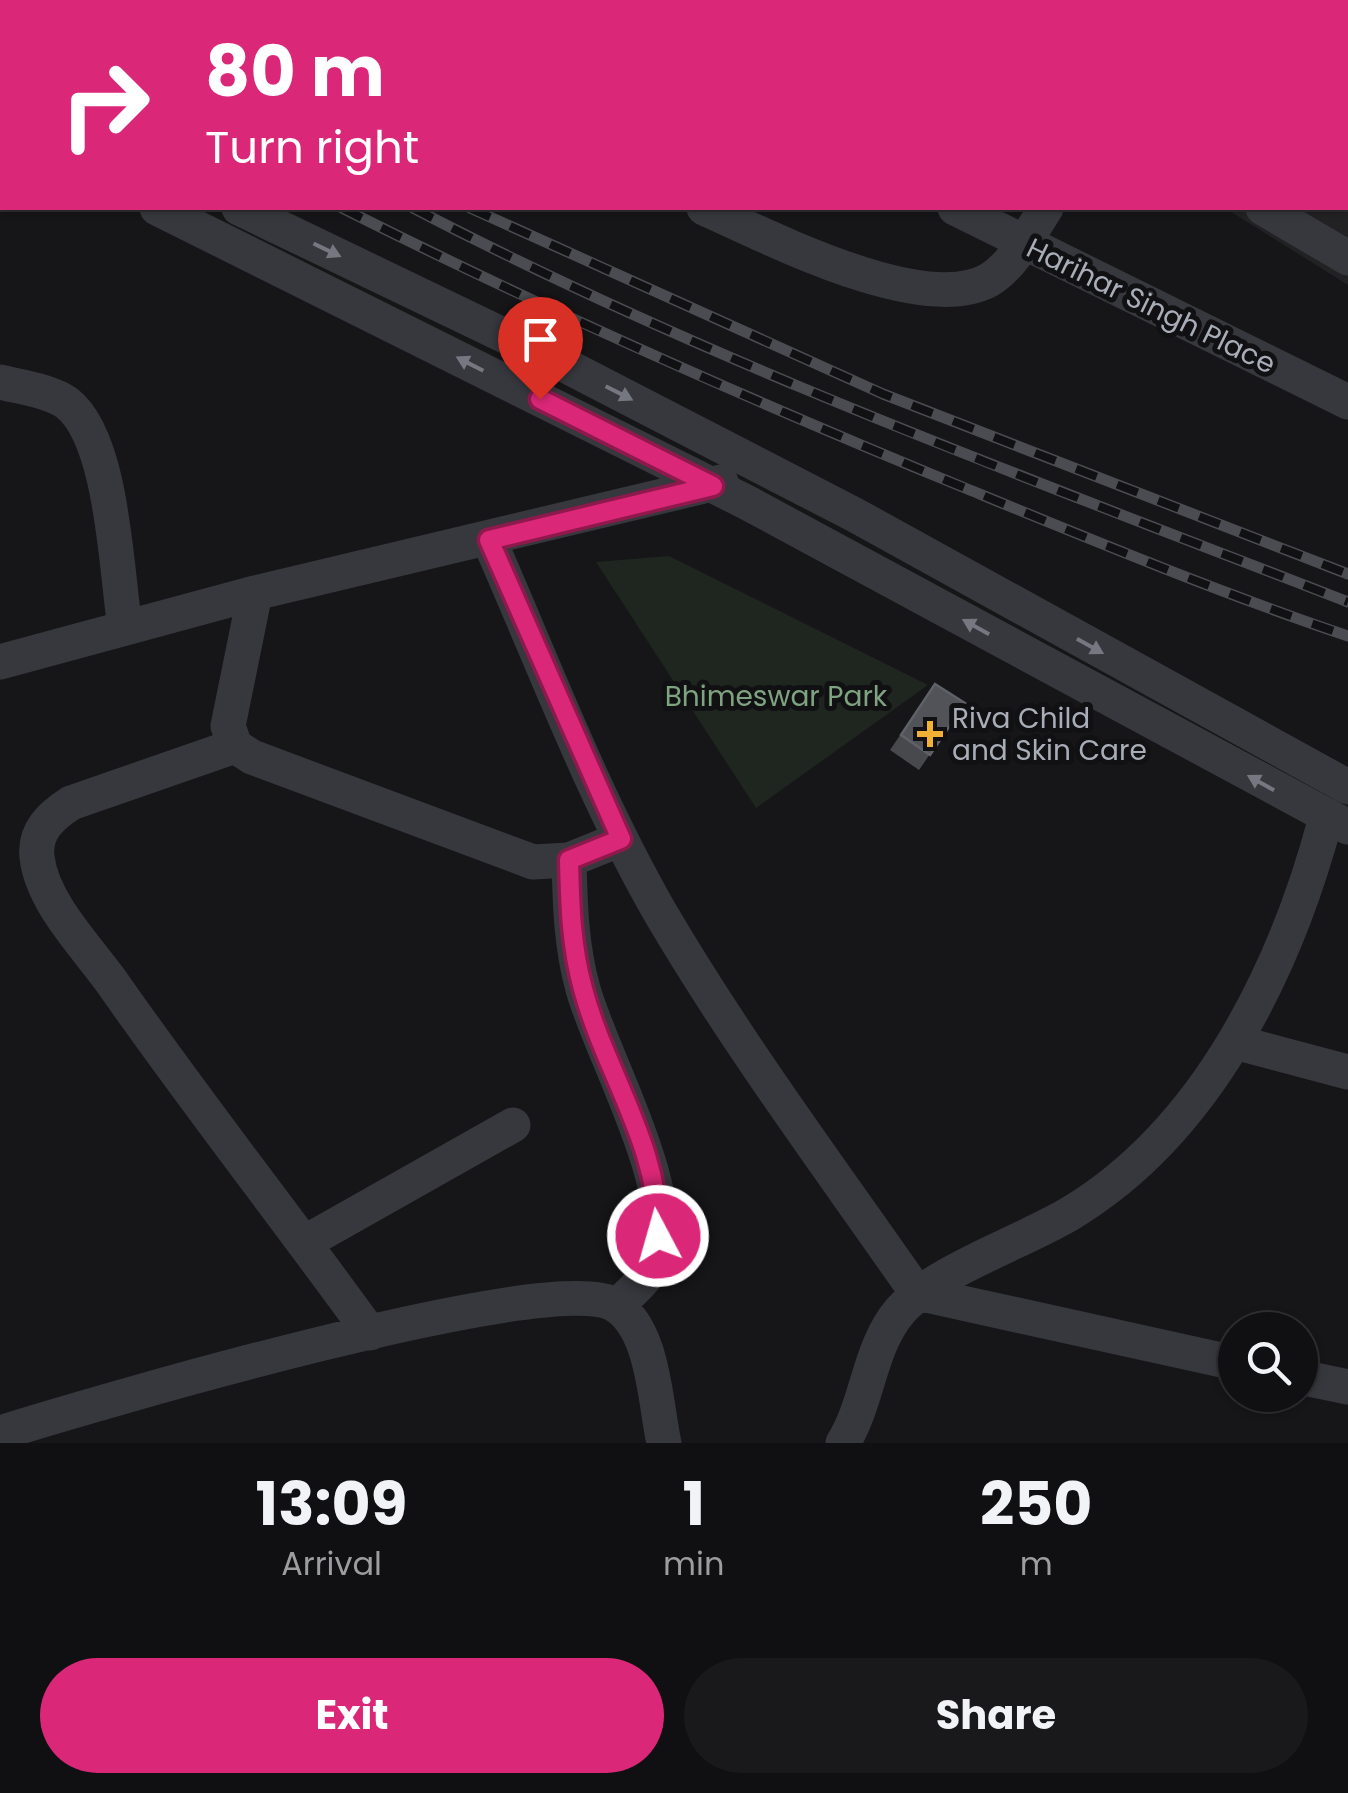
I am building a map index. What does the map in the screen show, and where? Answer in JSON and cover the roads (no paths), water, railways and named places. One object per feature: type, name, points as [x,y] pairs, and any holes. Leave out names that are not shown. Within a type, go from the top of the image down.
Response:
[{"type":"street","points":[[161,210],[713,486],[1337,823],[1235,1042],[1190,1105],[1142,1161],[1073,1212],[917,1293],[887,1330],[854,1425],[843,1443]]},
{"type":"street","points":[[244,210],[555,360],[758,464],[1348,786]]},
{"type":"street","points":[[709,210],[882,281],[937,293],[963,290],[991,279],[1024,244],[1045,210]]},
{"type":"street","name":"Harihar Singh Place","points":[[959,210],[1348,402]]},
{"type":"street","points":[[1266,210],[1348,258]]},
{"type":"street","points":[[0,382],[64,400],[80,416],[98,447],[125,627]]},
{"type":"street","points":[[0,662],[255,593],[713,486],[758,464]]},
{"type":"street","points":[[489,540],[621,839],[737,1034],[917,1293],[1218,1359]]},
{"type":"street","points":[[255,593],[228,726],[235,746],[252,757],[532,862],[569,860],[621,839]]},
{"type":"street","points":[[235,746],[71,803],[51,816],[36,840],[37,861],[49,893],[370,1332]]},
{"type":"street","points":[[569,860],[570,929],[583,992],[644,1148],[658,1216],[656,1258],[640,1283],[617,1306]]},
{"type":"street","points":[[1235,1042],[1348,1072]]},
{"type":"street","points":[[304,1243],[513,1125]]},
{"type":"street","points":[[0,1434],[108,1400],[370,1332],[574,1295],[617,1306],[642,1342],[664,1443]]},
{"type":"street","points":[[1318,1381],[1348,1388]]},
{"type":"railway","points":[[346,210],[573,319],[808,422],[1155,565],[1348,636]]},
{"type":"railway","points":[[417,210],[526,265],[758,369],[1348,602]]},
{"type":"railway","points":[[474,210],[883,394],[1348,574]]},
{"type":"place","name":"Riva Child and Skin Care","points":[[930,734]]},
{"type":"park label","name":"Bhimeswar Park","points":[[776,696]]}]
